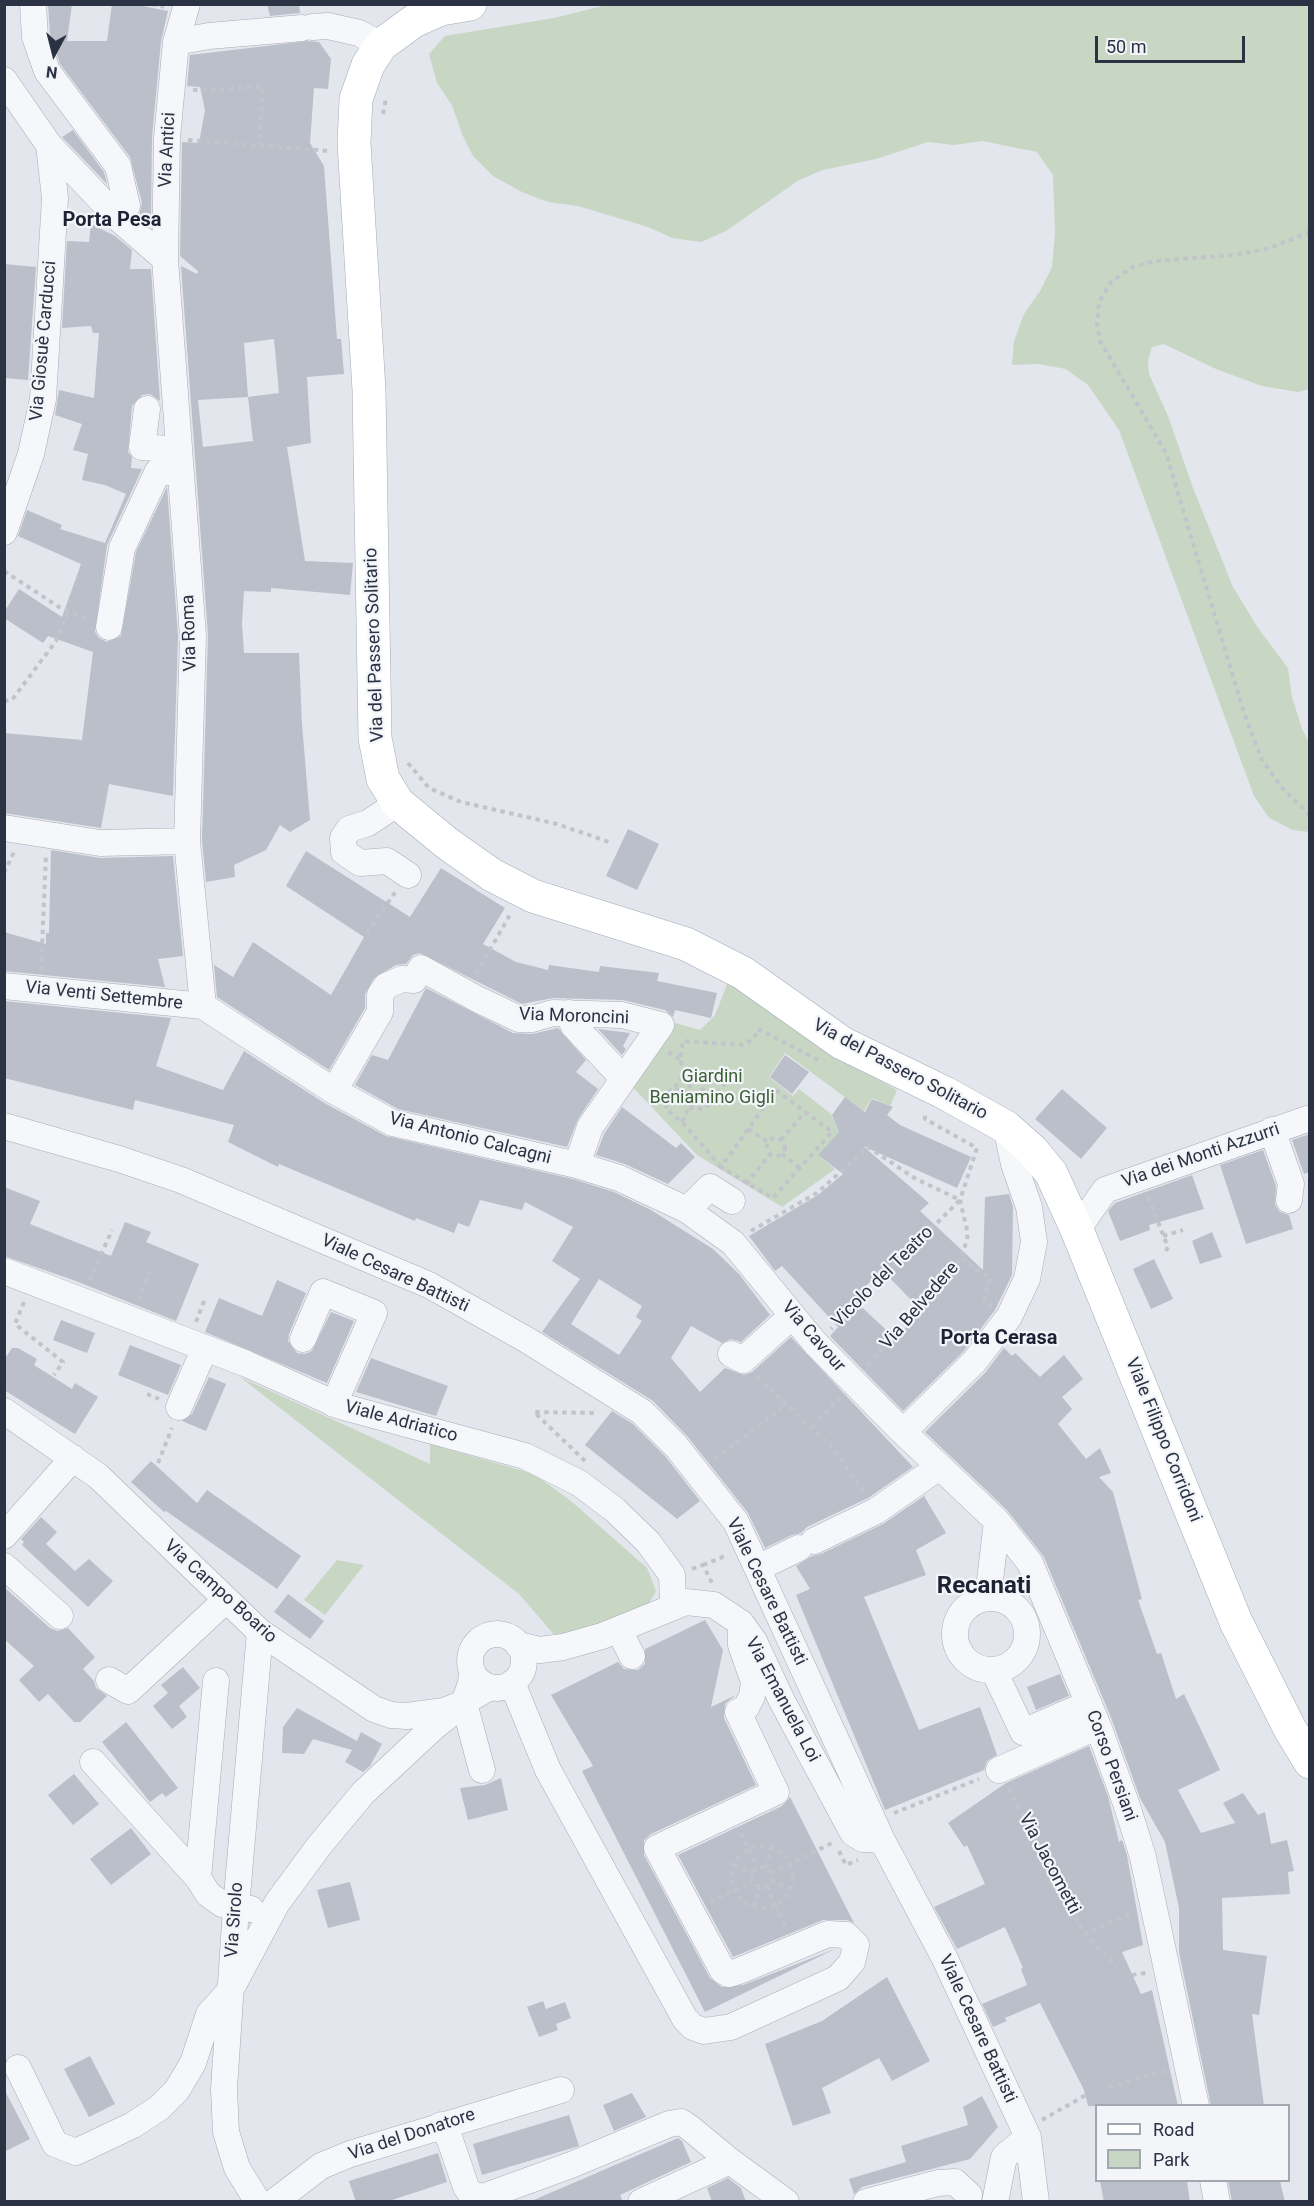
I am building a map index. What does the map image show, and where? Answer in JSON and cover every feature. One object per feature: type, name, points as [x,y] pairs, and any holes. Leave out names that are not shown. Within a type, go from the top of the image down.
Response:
[{"type":"main road","points":[[381,45],[414,21],[441,9],[470,4]]},
{"type":"main road","name":"Via del Passero Solitario","points":[[381,45],[360,81],[354,120],[369,390],[375,738],[383,779],[398,803],[448,844],[492,875],[524,891],[619,925],[686,944],[743,973],[842,1043],[1006,1127]]},
{"type":"main road","name":"Viale Filippo Corridoni","points":[[1006,1127],[1032,1150],[1051,1173],[1077,1230],[1236,1622],[1290,1729],[1310,1762]]},
{"type":"street","points":[[33,4],[35,37],[47,71],[118,166],[127,206],[120,219]]},
{"type":"street","name":"Via Antici","points":[[165,259],[167,138],[176,42],[187,4]]},
{"type":"street","points":[[176,42],[209,36],[328,26],[360,33],[381,45]]},
{"type":"street","points":[[4,81],[49,146],[120,219],[165,259]]},
{"type":"street","name":"Via Giosuè Carducci","points":[[4,532],[31,454],[43,399],[55,198],[49,146]]},
{"type":"street","name":"Via Roma","points":[[165,259],[193,636],[187,842],[203,1006]]},
{"type":"street","points":[[147,409],[142,447],[180,461]]},
{"type":"street","points":[[109,627],[122,548],[158,471],[180,461]]},
{"type":"street","points":[[398,803],[368,823],[349,829],[343,838],[344,852],[360,863],[387,861],[408,875]]},
{"type":"street","points":[[4,828],[100,843],[187,842]]},
{"type":"street","name":"Via Moroncini","points":[[334,1091],[380,1012],[380,996],[386,986],[402,979],[414,980],[422,968],[519,1018],[532,1019],[553,1013],[622,1015],[661,1025],[590,1127],[577,1165]]},
{"type":"street","name":"Via Venti Settembre","points":[[4,986],[203,1006]]},
{"type":"street","name":"Via Antonio Calcagni","points":[[203,1006],[334,1091],[393,1123],[577,1165],[619,1178],[687,1210]]},
{"type":"street","points":[[569,1013],[573,1024],[623,1078]]},
{"type":"street","name":"Via dei Monti Azzurri","points":[[1077,1230],[1105,1190],[1310,1118]]},
{"type":"street","name":"Viale Cesare Battisti","points":[[4,1126],[119,1159],[181,1180],[429,1286],[527,1340],[642,1412],[698,1472],[736,1522],[881,1836],[945,1959],[1028,2137],[1036,2202]]},
{"type":"street","points":[[903,1432],[974,1362],[1016,1305],[1026,1280],[1034,1242],[1029,1207],[1014,1164],[1006,1127]]},
{"type":"street","points":[[1272,1130],[1291,1184],[1289,1200]]},
{"type":"street","points":[[687,1210],[710,1187],[740,1191]]},
{"type":"street","name":"Via Cavour","points":[[687,1210],[733,1243],[816,1344],[939,1467]]},
{"type":"street","name":"Viale Adriatico","points":[[4,1271],[205,1348],[334,1404],[387,1421],[456,1436],[525,1455],[579,1483],[615,1510],[661,1558],[672,1575],[673,1606]]},
{"type":"street","points":[[303,1339],[323,1292],[374,1313],[334,1404]]},
{"type":"street","points":[[737,1357],[792,1316]]},
{"type":"street","points":[[180,1407],[205,1348]]},
{"type":"street","name":"Via Campo Boario","points":[[4,1411],[98,1476],[260,1632],[350,1694],[391,1715],[427,1715],[464,1703]]},
{"type":"street","points":[[4,1536],[74,1458]]},
{"type":"street","points":[[758,1568],[876,1511],[939,1467]]},
{"type":"street","name":"Corso Persiani","points":[[939,1467],[997,1521],[1030,1563],[1093,1715],[1127,1806],[1153,1905],[1196,2104]]},
{"type":"street","points":[[988,1597],[997,1521]]},
{"type":"street","points":[[4,1566],[60,1616]]},
{"type":"street","points":[[988,1597],[1015,1605],[1028,1631],[1020,1658],[994,1671],[966,1663],[953,1637],[962,1610],[988,1597]]},
{"type":"street","points":[[109,1680],[128,1691],[226,1600]]},
{"type":"street","name":"Via Emanuela Loi","points":[[503,1671],[553,1649],[619,1630],[673,1606],[686,1602],[714,1605],[741,1623],[754,1641],[782,1701],[853,1833],[863,1839],[881,1836]]},
{"type":"street","points":[[18,2068],[55,2144],[76,2152],[133,2125],[159,2108],[177,2090],[193,2063],[208,2014],[230,1991],[277,1903],[363,1793],[464,1703],[471,1683],[503,1671],[548,1770],[685,2019],[693,2027],[704,2031],[731,2027],[838,1978],[852,1962],[856,1945],[846,1935],[828,1934],[739,1971],[729,1974],[723,1971],[657,1848],[776,1792],[738,1712],[746,1708],[752,1696],[754,1682],[741,1645],[741,1623]]},
{"type":"street","points":[[619,1630],[632,1656]]},
{"type":"street","name":"Via Sirolo","points":[[258,2202],[237,2168],[226,2132],[224,2089],[236,1908],[260,1632]]},
{"type":"street","points":[[994,1671],[1023,1732],[1093,1715]]},
{"type":"street","points":[[198,1878],[216,1681]]},
{"type":"street","points":[[464,1703],[482,1770]]},
{"type":"street","points":[[1005,1781],[1093,1715]]},
{"type":"street","points":[[93,1762],[198,1878],[208,1894],[222,1904],[236,1908],[258,1909],[277,1903]]},
{"type":"street","name":"Via del Donatore","points":[[274,2202],[321,2166],[350,2154],[561,2090]]},
{"type":"street","points":[[441,2125],[453,2148],[466,2187],[471,2194],[483,2197],[571,2166],[669,2124],[681,2122],[730,2162],[786,2202]]},
{"type":"street","points":[[995,2202],[1004,2157],[1028,2137]]},
{"type":"street","points":[[641,2202],[730,2162]]},
{"type":"street","points":[[866,2202],[938,2183],[956,2182],[969,2198]]},
{"type":"street","points":[[1213,2182],[1217,2202]]},
{"type":"path","points":[[171,92],[263,87],[259,146]]},
{"type":"path","points":[[382,123],[387,96]]},
{"type":"path","points":[[167,138],[355,153]]},
{"type":"path","points":[[1310,232],[1267,249],[1233,255],[1156,261],[1133,267],[1112,282],[1099,302],[1096,323],[1101,341],[1166,453],[1244,713],[1262,759],[1283,789],[1310,814]]},
{"type":"path","points":[[4,571],[68,612],[56,641],[12,700],[4,701]]},
{"type":"path","points":[[404,755],[411,770],[429,789],[461,802],[557,824],[609,842]]},
{"type":"path","points":[[41,989],[46,836]]},
{"type":"path","points":[[367,933],[408,875]]},
{"type":"path","points":[[465,992],[524,891]]},
{"type":"path","points":[[688,1091],[690,1086],[680,1059],[683,1041],[744,1045],[754,1038],[758,1029],[820,1061]]},
{"type":"path","points":[[682,1122],[693,1095],[703,1089],[717,1069]]},
{"type":"path","points":[[675,1089],[678,1080],[685,1076]]},
{"type":"path","points":[[689,1108],[705,1109],[730,1077]]},
{"type":"path","points":[[675,1089],[682,1093],[688,1091]]},
{"type":"path","points":[[675,1089],[667,1092],[664,1100],[667,1110],[682,1122],[740,1191],[774,1198],[832,1132],[776,1090],[721,1167]]},
{"type":"path","points":[[688,1091],[693,1095]]},
{"type":"path","points":[[781,1140],[805,1112]]},
{"type":"path","points":[[733,1243],[817,1193],[868,1147],[916,1179],[960,1200],[977,1148],[925,1119],[925,1112]]},
{"type":"path","points":[[748,1128],[768,1142]]},
{"type":"path","points":[[768,1142],[776,1138],[781,1140],[784,1145],[782,1154]]},
{"type":"path","points":[[768,1142],[767,1147],[770,1154],[775,1156],[782,1154]]},
{"type":"path","points":[[740,1191],[770,1154]]},
{"type":"path","points":[[782,1154],[800,1168]]},
{"type":"path","points":[[1140,1177],[1168,1247],[1165,1253]]},
{"type":"path","name":"Vicolo del Teatro","points":[[816,1344],[960,1200]]},
{"type":"path","name":"Via Belvedere","points":[[813,1427],[962,1258],[968,1234],[960,1200]]},
{"type":"path","points":[[81,1300],[112,1230]]},
{"type":"path","points":[[1163,1236],[1183,1230]]},
{"type":"path","points":[[962,1258],[990,1277],[984,1300]]},
{"type":"path","points":[[132,1320],[150,1272]]},
{"type":"path","points":[[32,1281],[15,1324],[63,1362],[54,1375]]},
{"type":"path","points":[[737,1357],[785,1405],[813,1427],[833,1448],[876,1511]]},
{"type":"path","points":[[579,1483],[590,1470],[584,1458],[534,1412],[594,1413],[607,1390]]},
{"type":"path","points":[[698,1472],[785,1405]]},
{"type":"path","points":[[158,1463],[180,1407]]},
{"type":"path","points":[[703,1565],[724,1557]]},
{"type":"path","points":[[771,1873],[834,1841],[846,1865],[881,1836],[1005,1781]]},
{"type":"path","name":"Via Jacometti","points":[[1005,1781],[1084,1933],[1153,1905]]},
{"type":"path","points":[[760,1846],[771,1848],[780,1851],[791,1864],[794,1873],[792,1889],[785,1899],[775,1906],[754,1907],[744,1903],[734,1892],[731,1881],[734,1865],[748,1849],[760,1846]]},
{"type":"path","points":[[766,1868],[771,1848]]},
{"type":"path","points":[[748,1849],[757,1868]]},
{"type":"path","points":[[734,1865],[752,1873]]},
{"type":"path","points":[[757,1868],[766,1868],[771,1873],[771,1881],[767,1886],[759,1887],[752,1881],[752,1873],[757,1868]]},
{"type":"path","points":[[734,1892],[752,1881]]},
{"type":"path","points":[[771,1881],[792,1889]]},
{"type":"path","points":[[767,1886],[775,1906]]},
{"type":"path","points":[[754,1907],[759,1887]]},
{"type":"path","points":[[1084,1933],[1117,1966]]},
{"type":"path","points":[[1109,2087],[1187,2066]]},
{"type":"path","points":[[1028,2137],[1028,2129],[1086,2095]]},
{"type":"green space","points":[[607,5],[1309,5],[1309,389],[1298,392],[1262,386],[1216,369],[1164,344],[1152,347],[1148,360],[1149,374],[1168,416],[1193,488],[1233,587],[1258,628],[1288,668],[1292,697],[1302,729],[1309,742],[1309,832],[1293,830],[1269,818],[1254,796],[1119,430],[1088,385],[1066,369],[1038,364],[1012,365],[1014,341],[1024,314],[1040,291],[1052,267],[1055,233],[1053,175],[1037,152],[982,141],[954,145],[928,142],[876,159],[823,170],[799,180],[726,231],[701,242],[672,238],[648,227],[578,206],[548,202],[522,192],[493,176],[473,156],[452,105],[437,83],[429,54],[445,36],[554,18]]},
{"type":"green space","name":"Giardini Beniamino Gigli","points":[[728,982],[816,1045],[897,1090],[890,1106],[872,1098],[864,1111],[785,1053],[769,1077],[793,1096],[799,1089],[831,1114],[839,1132],[818,1155],[835,1169],[782,1207],[697,1155],[627,1081],[668,1021],[700,1030],[715,1015]]},
{"type":"green space","points":[[240,1377],[430,1464],[430,1444],[534,1474],[571,1501],[647,1568],[656,1591],[647,1607],[563,1645],[519,1594]]},
{"type":"green space","points":[[337,1560],[364,1565],[325,1615],[304,1600]]},
{"type":"building","points":[[48,4],[72,4],[67,41],[107,41],[112,4],[133,4],[168,11],[161,41],[152,137],[151,218],[139,216],[142,203],[130,157],[60,64],[50,34]]},
{"type":"building","points":[[267,4],[299,4],[300,13],[270,16]]},
{"type":"building","points":[[308,41],[319,42],[331,59],[328,89],[314,88],[310,143],[324,166],[337,339],[341,339],[344,374],[307,377],[311,443],[287,447],[305,561],[353,563],[350,595],[271,588],[271,592],[244,591],[242,624],[244,653],[299,653],[310,820],[290,832],[280,825],[266,850],[234,865],[235,877],[206,882],[202,840],[208,635],[181,266],[197,274],[198,271],[180,256],[182,142],[199,143],[205,110],[200,87],[187,86],[190,55]],"holes":[[[274,339],[279,393],[248,397],[244,343]],[[248,397],[253,441],[203,447],[198,400]]]},
{"type":"building","points":[[73,130],[104,172],[107,184],[62,137]]},
{"type":"building","points":[[91,224],[115,236],[132,250],[130,269],[151,269],[160,401],[150,394],[142,395],[132,406],[128,452],[132,457],[131,468],[142,469],[107,545],[95,632],[99,638],[107,642],[121,636],[136,552],[167,487],[178,636],[173,796],[109,784],[101,828],[4,813],[4,733],[82,740],[93,652],[48,636],[43,643],[4,618],[4,612],[19,589],[62,617],[81,564],[18,536],[27,510],[62,525],[60,529],[105,543],[126,494],[105,485],[82,480],[88,454],[73,450],[82,424],[55,415],[59,390],[94,398],[99,333],[93,333],[91,326],[62,328],[67,241],[89,242]]},
{"type":"building","points":[[4,264],[36,267],[28,380],[4,378]]},
{"type":"building","points":[[628,829],[659,844],[637,890],[606,876]]},
{"type":"building","points":[[51,850],[100,858],[173,856],[183,956],[158,959],[165,987],[4,971],[4,932],[46,944],[46,933],[49,933]]},
{"type":"building","points":[[306,851],[410,917],[441,868],[505,908],[483,944],[516,962],[548,970],[549,965],[599,972],[600,966],[659,973],[657,981],[717,993],[711,1018],[675,1010],[673,1017],[665,1010],[623,1000],[553,998],[522,1004],[420,953],[413,955],[406,964],[396,965],[374,978],[365,994],[365,1008],[329,1070],[217,997],[214,965],[233,977],[253,942],[331,995],[364,937],[286,886]]},
{"type":"building","points":[[426,988],[513,1033],[532,1034],[558,1028],[586,1060],[576,1072],[598,1089],[578,1119],[567,1147],[398,1109],[355,1085],[372,1055],[388,1060]]},
{"type":"building","points":[[4,1001],[171,1018],[156,1066],[223,1090],[244,1051],[326,1104],[386,1136],[573,1179],[614,1192],[651,1210],[713,1249],[739,1274],[770,1315],[741,1342],[731,1339],[722,1343],[691,1326],[671,1358],[700,1392],[725,1368],[744,1375],[752,1372],[791,1337],[913,1467],[868,1498],[807,1527],[801,1533],[765,1548],[748,1513],[688,1437],[653,1401],[542,1332],[580,1279],[552,1261],[573,1227],[525,1202],[522,1210],[480,1200],[469,1227],[458,1223],[454,1233],[416,1218],[415,1221],[279,1164],[278,1167],[228,1142],[234,1125],[135,1100],[133,1110],[4,1078]],"holes":[[[599,1279],[642,1306],[636,1317],[642,1321],[619,1355],[571,1324]]]},
{"type":"building","points":[[598,1029],[630,1033],[623,1046],[626,1049],[622,1055]]},
{"type":"building","points":[[785,1055],[809,1072],[792,1094],[770,1077]]},
{"type":"building","points":[[1062,1089],[1107,1128],[1081,1159],[1035,1119]]},
{"type":"building","points":[[845,1097],[865,1112],[872,1099],[893,1107],[887,1115],[900,1125],[971,1157],[957,1188],[863,1146],[929,1203],[920,1211],[983,1270],[985,1197],[1009,1194],[1013,1207],[1012,1275],[995,1310],[963,1352],[903,1411],[830,1336],[838,1327],[782,1266],[775,1271],[749,1236],[818,1195],[843,1174],[818,1155],[839,1132],[832,1115]],"holes":[[[882,1270],[921,1310],[896,1339],[853,1299]]]},
{"type":"building","points":[[622,1107],[676,1148],[681,1143],[695,1157],[668,1184],[625,1164],[596,1155],[604,1134]]},
{"type":"building","points":[[1310,1134],[1310,1172],[1304,1174],[1292,1140]]},
{"type":"building","points":[[1263,1150],[1276,1186],[1275,1205],[1280,1212],[1289,1215],[1293,1229],[1246,1244],[1220,1165]]},
{"type":"building","points":[[1192,1175],[1204,1209],[1149,1225],[1150,1230],[1120,1241],[1108,1211],[1115,1203]]},
{"type":"building","points":[[4,1187],[40,1201],[30,1224],[111,1256],[125,1222],[151,1232],[146,1242],[199,1264],[176,1321],[76,1281],[4,1256]]},
{"type":"building","points":[[1212,1232],[1222,1257],[1200,1264],[1192,1241]]},
{"type":"building","points":[[1154,1259],[1173,1299],[1151,1309],[1133,1269]]},
{"type":"building","points":[[277,1280],[306,1293],[289,1334],[288,1341],[297,1353],[305,1354],[312,1351],[331,1312],[354,1321],[327,1383],[205,1332],[219,1298],[262,1316]]},
{"type":"building","points":[[61,1320],[95,1333],[87,1353],[53,1340]]},
{"type":"building","points":[[130,1345],[181,1365],[168,1395],[118,1375]]},
{"type":"building","points":[[12,1348],[18,1348],[37,1359],[34,1365],[72,1389],[75,1383],[98,1397],[75,1434],[4,1390],[4,1360]]},
{"type":"building","points":[[1004,1348],[1012,1356],[1015,1353],[1040,1377],[1064,1355],[1083,1379],[1062,1397],[1072,1409],[1058,1424],[1086,1459],[1100,1448],[1111,1473],[1099,1477],[1113,1492],[1142,1599],[1138,1600],[1157,1654],[1161,1653],[1176,1699],[1184,1694],[1220,1770],[1178,1790],[1201,1833],[1235,1823],[1223,1803],[1243,1793],[1258,1815],[1265,1812],[1271,1844],[1287,1840],[1294,1871],[1288,1872],[1290,1894],[1222,1898],[1223,1950],[1267,1956],[1259,2015],[1252,2014],[1264,2104],[1211,2104],[1179,1952],[1179,1908],[1165,1842],[1140,1798],[1112,1720],[1044,1557],[1007,1510],[925,1432],[985,1373]]},
{"type":"building","points":[[371,1358],[448,1386],[436,1416],[356,1392]]},
{"type":"building","points":[[209,1377],[226,1384],[206,1431],[182,1421],[192,1414]]},
{"type":"building","points":[[612,1411],[633,1424],[665,1456],[700,1501],[677,1519],[585,1445]]},
{"type":"building","points":[[151,1461],[197,1503],[207,1490],[301,1556],[277,1589],[166,1511],[164,1512],[131,1482]]},
{"type":"building","points":[[924,1496],[946,1533],[916,1550],[926,1575],[864,1597],[919,1730],[980,1707],[997,1755],[987,1761],[984,1770],[885,1810],[796,1595],[810,1589],[796,1566],[812,1556],[821,1554],[883,1524]]},
{"type":"building","points":[[41,1517],[57,1532],[46,1544],[75,1571],[89,1559],[113,1581],[88,1607],[22,1545],[24,1542],[21,1539]]},
{"type":"building","points":[[4,1587],[50,1628],[58,1631],[68,1628],[95,1657],[83,1669],[94,1681],[96,1688],[107,1696],[80,1722],[74,1722],[48,1694],[39,1702],[19,1680],[34,1666],[4,1639]]},
{"type":"building","points":[[288,1594],[324,1621],[310,1639],[274,1612]]},
{"type":"building","points":[[705,1620],[723,1650],[711,1707],[736,1695],[725,1704],[724,1718],[756,1785],[651,1834],[644,1840],[644,1855],[710,1978],[722,1987],[743,1985],[835,1949],[705,2012],[582,1771],[593,1766],[551,1695],[618,1662],[624,1669],[638,1670],[645,1664],[645,1649]]},
{"type":"building","points":[[183,1667],[200,1688],[179,1706],[187,1717],[172,1729],[153,1706],[168,1693],[161,1685]]},
{"type":"building","points":[[1060,1674],[1069,1696],[1036,1710],[1027,1687]]},
{"type":"building","points":[[297,1708],[357,1741],[361,1732],[382,1744],[370,1766],[363,1772],[345,1762],[352,1750],[313,1739],[304,1754],[282,1753],[283,1727]]},
{"type":"building","points":[[126,1722],[178,1788],[166,1797],[162,1793],[150,1802],[102,1742]]},
{"type":"building","points":[[1089,1746],[1108,1796],[1119,1842],[1122,1840],[1127,1855],[1143,1945],[1122,1952],[1141,1994],[1152,1990],[1178,2104],[1095,2104],[1095,2106],[1088,2106],[1084,2090],[1040,2003],[1005,2018],[1007,2021],[993,2027],[982,2004],[1027,1985],[1021,1969],[1023,1968],[1005,1927],[957,1949],[934,1907],[985,1884],[967,1845],[964,1847],[948,1823],[1006,1783]]},
{"type":"building","points":[[74,1774],[99,1804],[73,1825],[48,1795]]},
{"type":"building","points":[[501,1778],[508,1810],[468,1820],[460,1788],[485,1785]]},
{"type":"building","points":[[790,1797],[854,1923],[847,1920],[823,1920],[733,1957],[678,1855],[782,1806]]},
{"type":"building","points":[[131,1828],[151,1854],[111,1885],[90,1859]]},
{"type":"building","points":[[350,1882],[360,1920],[328,1928],[317,1890]]},
{"type":"building","points":[[887,1977],[930,2061],[892,2081],[879,2058],[822,2088],[831,2113],[793,2126],[765,2044],[822,2021]]},
{"type":"building","points":[[543,2001],[546,2009],[565,2002],[571,2018],[556,2024],[558,2030],[539,2037],[527,2007]]},
{"type":"building","points":[[90,2056],[115,2104],[89,2117],[64,2069]]},
{"type":"building","points":[[4,2089],[30,2139],[4,2152]]},
{"type":"building","points":[[632,2093],[646,2117],[614,2131],[603,2105]]},
{"type":"building","points":[[982,2096],[998,2127],[970,2159],[862,2187],[854,2194],[849,2179],[906,2162],[901,2146],[968,2125],[963,2107]]},
{"type":"building","points":[[569,2115],[579,2146],[482,2175],[473,2144]]},
{"type":"building","points":[[678,2138],[682,2141],[691,2162],[620,2195],[623,2202],[529,2202]]},
{"type":"building","points":[[438,2153],[447,2182],[386,2202],[356,2202],[349,2181]]},
{"type":"building","points":[[728,2178],[741,2188],[746,2202],[712,2202],[707,2188]]},
{"type":"building","points":[[1100,2182],[1187,2182],[1190,2202],[1104,2202]]},
{"type":"building","points":[[1228,2182],[1280,2182],[1285,2202],[1232,2202]]},
{"type":"district","name":"Porta Pesa","points":[[112,221]]},
{"type":"district","name":"Porta Cerasa","points":[[999,1339]]},
{"type":"district","name":"Recanati","points":[[984,1587]]}]
